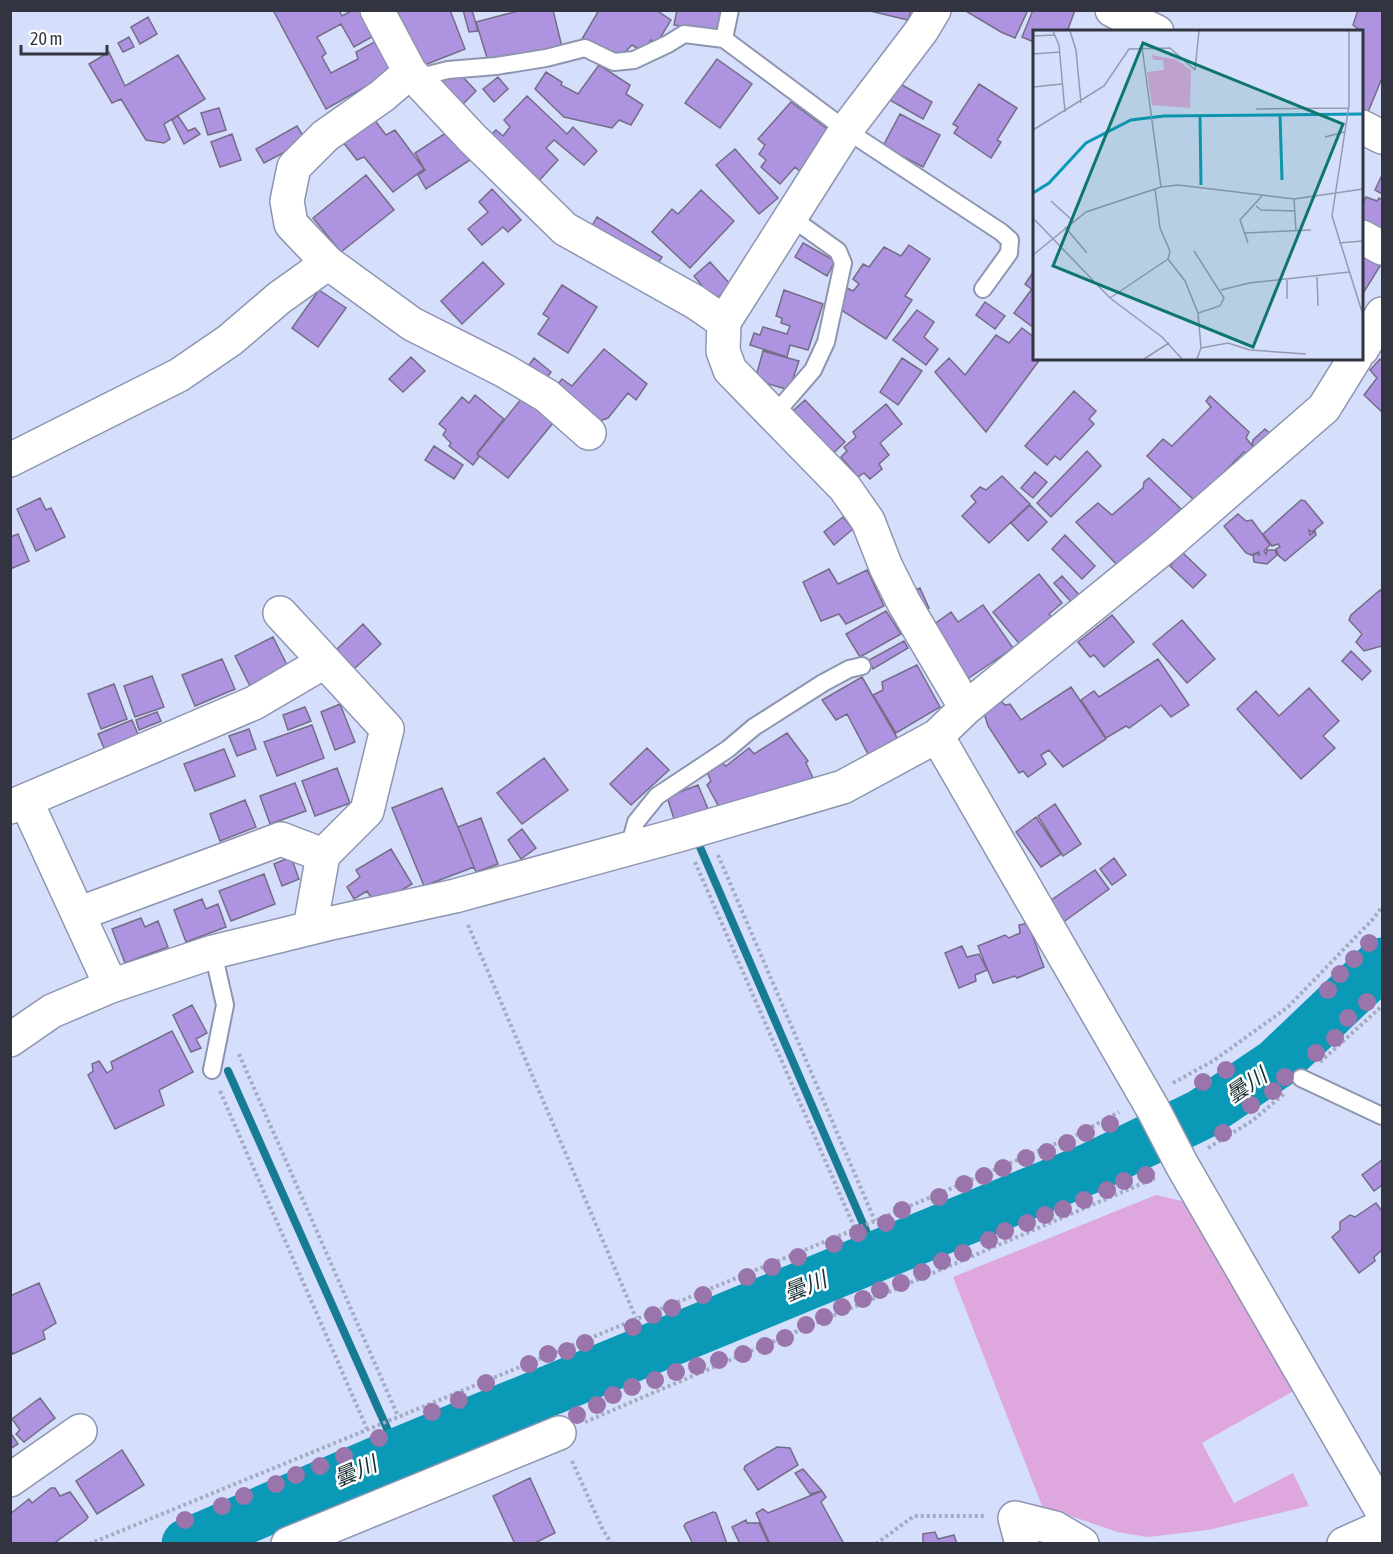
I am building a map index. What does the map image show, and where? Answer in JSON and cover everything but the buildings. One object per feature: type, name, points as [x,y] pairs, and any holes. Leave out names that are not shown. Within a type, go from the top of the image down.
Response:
[{"type":"street","points":[[377,10],[413,75],[472,138],[565,229],[695,302],[724,322]]},
{"type":"street","points":[[934,10],[922,30],[846,130],[789,216],[724,322],[723,351],[730,370],[845,488],[868,520],[886,567],[904,603],[966,708]]},
{"type":"street","points":[[1112,10],[1153,30]]},
{"type":"street","points":[[413,75],[325,136],[294,167],[286,201],[291,224],[328,263],[412,324],[505,371],[547,396],[589,433]]},
{"type":"street","points":[[1363,127],[1383,137]]},
{"type":"street","points":[[1363,238],[1383,248]]},
{"type":"street","points":[[10,460],[179,375],[230,340],[279,298],[328,263]]},
{"type":"street","points":[[1363,347],[1382,318]]},
{"type":"street","points":[[10,1040],[52,1011],[111,986],[213,952],[455,896],[843,787],[937,735],[966,708],[1163,548],[1324,408],[1354,360]]},
{"type":"street","points":[[280,613],[387,729],[367,811],[323,855],[310,928]]},
{"type":"street","points":[[111,986],[78,914],[18,804],[254,703],[324,662]]},
{"type":"street","points":[[937,735],[1383,1511]]},
{"type":"street","points":[[78,914],[281,839],[323,855]]},
{"type":"street","points":[[10,1480],[80,1431]]},
{"type":"street","points":[[288,1544],[560,1433]]},
{"type":"street","points":[[1344,1544],[1383,1527]]},
{"type":"street","points":[[1018,1531],[1055,1528],[1082,1544]]},
{"type":"lane","points":[[724,39],[730,10]]},
{"type":"lane","points":[[413,75],[536,60],[585,48],[614,62],[634,60],[684,34],[724,39],[846,130],[1010,240],[1009,253],[983,289]]},
{"type":"lane","points":[[774,415],[813,370],[826,342],[843,262],[838,251],[789,216]]},
{"type":"lane","points":[[629,848],[636,822],[657,796],[728,748],[754,727],[849,669],[862,666]]},
{"type":"lane","points":[[212,1070],[225,1005],[213,952]]},
{"type":"lane","points":[[1301,1078],[1383,1116]]},
{"type":"path","points":[[694,830],[875,1221]]},
{"type":"path","points":[[694,830],[855,1229]]},
{"type":"path","points":[[455,896],[636,1318]]},
{"type":"path","points":[[89,1544],[875,1221],[1149,1104],[1288,1007],[1383,907]]},
{"type":"path","points":[[612,1544],[603,1530],[560,1433],[1152,1180],[1179,1159],[1252,1121],[1383,1006]]},
{"type":"path","points":[[223,1017],[398,1416]]},
{"type":"path","points":[[212,1070],[367,1429]]},
{"type":"path","points":[[876,1544],[914,1516],[978,1515],[1018,1531]]},
{"type":"shaded area","points":[[1156,1195],[1191,1203],[1297,1389],[1202,1443],[1234,1503],[1293,1473],[1309,1506],[1208,1530],[1148,1537],[1117,1532],[1042,1506],[953,1277]]},
{"type":"waterway","points":[[700,847],[877,1256]]},
{"type":"waterway","name":"曇川","points":[[187,1544],[398,1453],[1093,1167],[1202,1114],[1276,1064],[1382,963]]},
{"type":"waterway","points":[[228,1071],[398,1453]]}]
